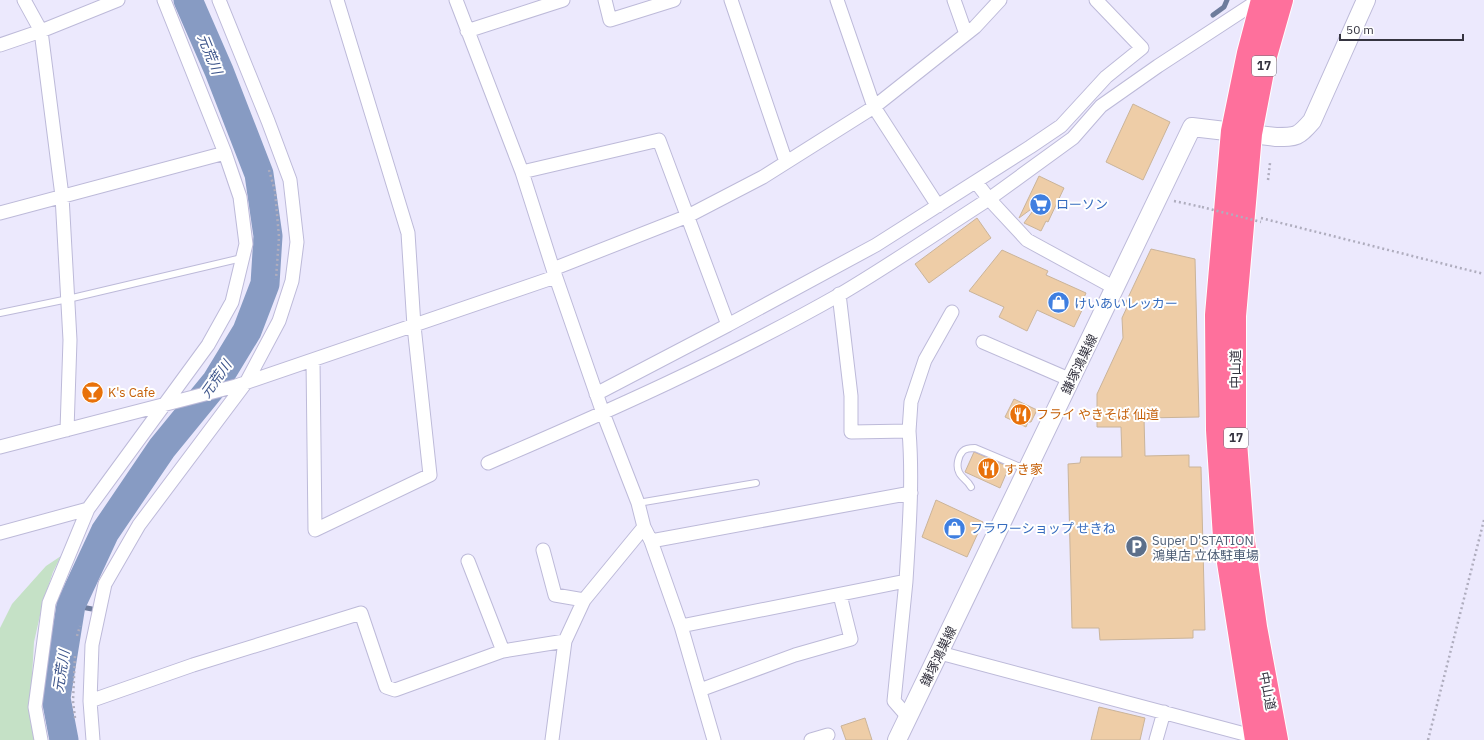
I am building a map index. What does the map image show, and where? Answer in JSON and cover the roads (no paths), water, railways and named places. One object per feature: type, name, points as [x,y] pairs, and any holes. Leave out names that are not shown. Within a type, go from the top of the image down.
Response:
[{"type":"highway","name":"中山道","points":[[1256,738],[1224,537],[1217,430],[1216,316],[1241,132],[1248,53],[1261,0]]},
{"type":"highway","name":"中山道","points":[[1277,740],[1256,628],[1243,535],[1235,429],[1235,316],[1252,218],[1241,132],[1266,56],[1282,0]]},
{"type":"main road","points":[[1241,132],[1282,137],[1300,134],[1312,121],[1366,0]]},
{"type":"main road","name":"鎌塚鴻巣線","points":[[897,740],[1192,127],[1241,132]]},
{"type":"street","points":[[24,0],[41,31],[62,196],[70,340],[67,430]]},
{"type":"street","points":[[0,45],[41,31],[118,0]]},
{"type":"street","points":[[41,740],[35,707],[49,603],[88,509],[208,345],[232,302],[246,244],[240,197],[225,153],[164,0]]},
{"type":"street","points":[[93,740],[90,701],[92,645],[105,584],[139,525],[242,384],[279,321],[292,281],[297,242],[290,180],[268,120],[219,0]]},
{"type":"street","points":[[313,360],[315,530],[430,475],[414,326],[408,234],[337,0]]},
{"type":"street","points":[[456,0],[522,172],[554,273],[596,394],[638,503],[644,527],[651,541],[681,626],[714,740]]},
{"type":"street","points":[[467,31],[563,0]]},
{"type":"street","points":[[604,0],[610,20],[674,0]]},
{"type":"street","points":[[731,0],[786,162]]},
{"type":"street","points":[[837,0],[874,107],[938,206]]},
{"type":"street","points":[[954,0],[966,34]]},
{"type":"street","points":[[0,447],[242,384],[414,326],[554,273],[688,216],[763,177],[874,107],[975,27],[1000,0]]},
{"type":"street","points":[[596,394],[728,326],[876,245],[1061,126],[1106,77],[1142,48],[1096,0]]},
{"type":"street","points":[[488,463],[603,413],[734,351],[839,294],[989,198],[1073,138],[1101,106],[1158,66],[1261,0]]},
{"type":"street","points":[[522,172],[659,140],[728,326]]},
{"type":"street","points":[[0,212],[225,153]]},
{"type":"street","points":[[976,182],[1027,240],[1115,288]]},
{"type":"street","points":[[839,294],[851,396],[851,432],[910,431]]},
{"type":"street","points":[[908,717],[894,701],[906,581],[911,493],[911,402],[926,360],[952,312]]},
{"type":"street","points":[[983,342],[1071,380]]},
{"type":"street","points":[[651,541],[911,493]]},
{"type":"street","points":[[0,534],[88,509]]},
{"type":"street","points":[[552,740],[565,641],[584,600],[644,527]]},
{"type":"street","points":[[543,550],[555,595],[584,600]]},
{"type":"street","points":[[468,560],[503,652]]},
{"type":"street","points":[[681,626],[906,581]]},
{"type":"street","points":[[700,690],[795,655],[851,639],[840,594]]},
{"type":"street","points":[[90,701],[193,665],[361,612],[386,687],[395,690],[503,652],[565,641]]},
{"type":"street","points":[[940,653],[1164,712],[1256,738]]},
{"type":"street","points":[[1156,740],[1164,712]]},
{"type":"street","points":[[812,740],[828,735]]},
{"type":"lane","points":[[0,313],[68,299],[243,258]]},
{"type":"lane","points":[[971,487],[968,480],[961,476],[958,472],[957,464],[962,451],[968,448],[975,448],[1028,470]]},
{"type":"lane","points":[[638,503],[756,483]]},
{"type":"waterway","name":"元荒川","points":[[64,740],[56,698],[71,605],[105,532],[162,448],[216,382],[247,331],[265,284],[268,236],[259,174],[219,71],[188,0]]},
{"type":"waterway","points":[[1213,15],[1224,7],[1227,0]]},
{"type":"waterway","points":[[71,605],[92,609]]},
{"type":"place","name":"ローソン","points":[[1040,204]]},
{"type":"place","name":"けいあいレッカー","points":[[1058,303]]},
{"type":"place","name":"K's Cafe","points":[[93,392]]},
{"type":"place","name":"フライ やきそば 仙道","points":[[1021,414]]},
{"type":"place","name":"すき家","points":[[989,469]]},
{"type":"place","name":"フラワーショップ せきね","points":[[955,528]]},
{"type":"place","name":"Super D'STATION 鴻巣店 立体駐車場","points":[[1136,547]]}]
